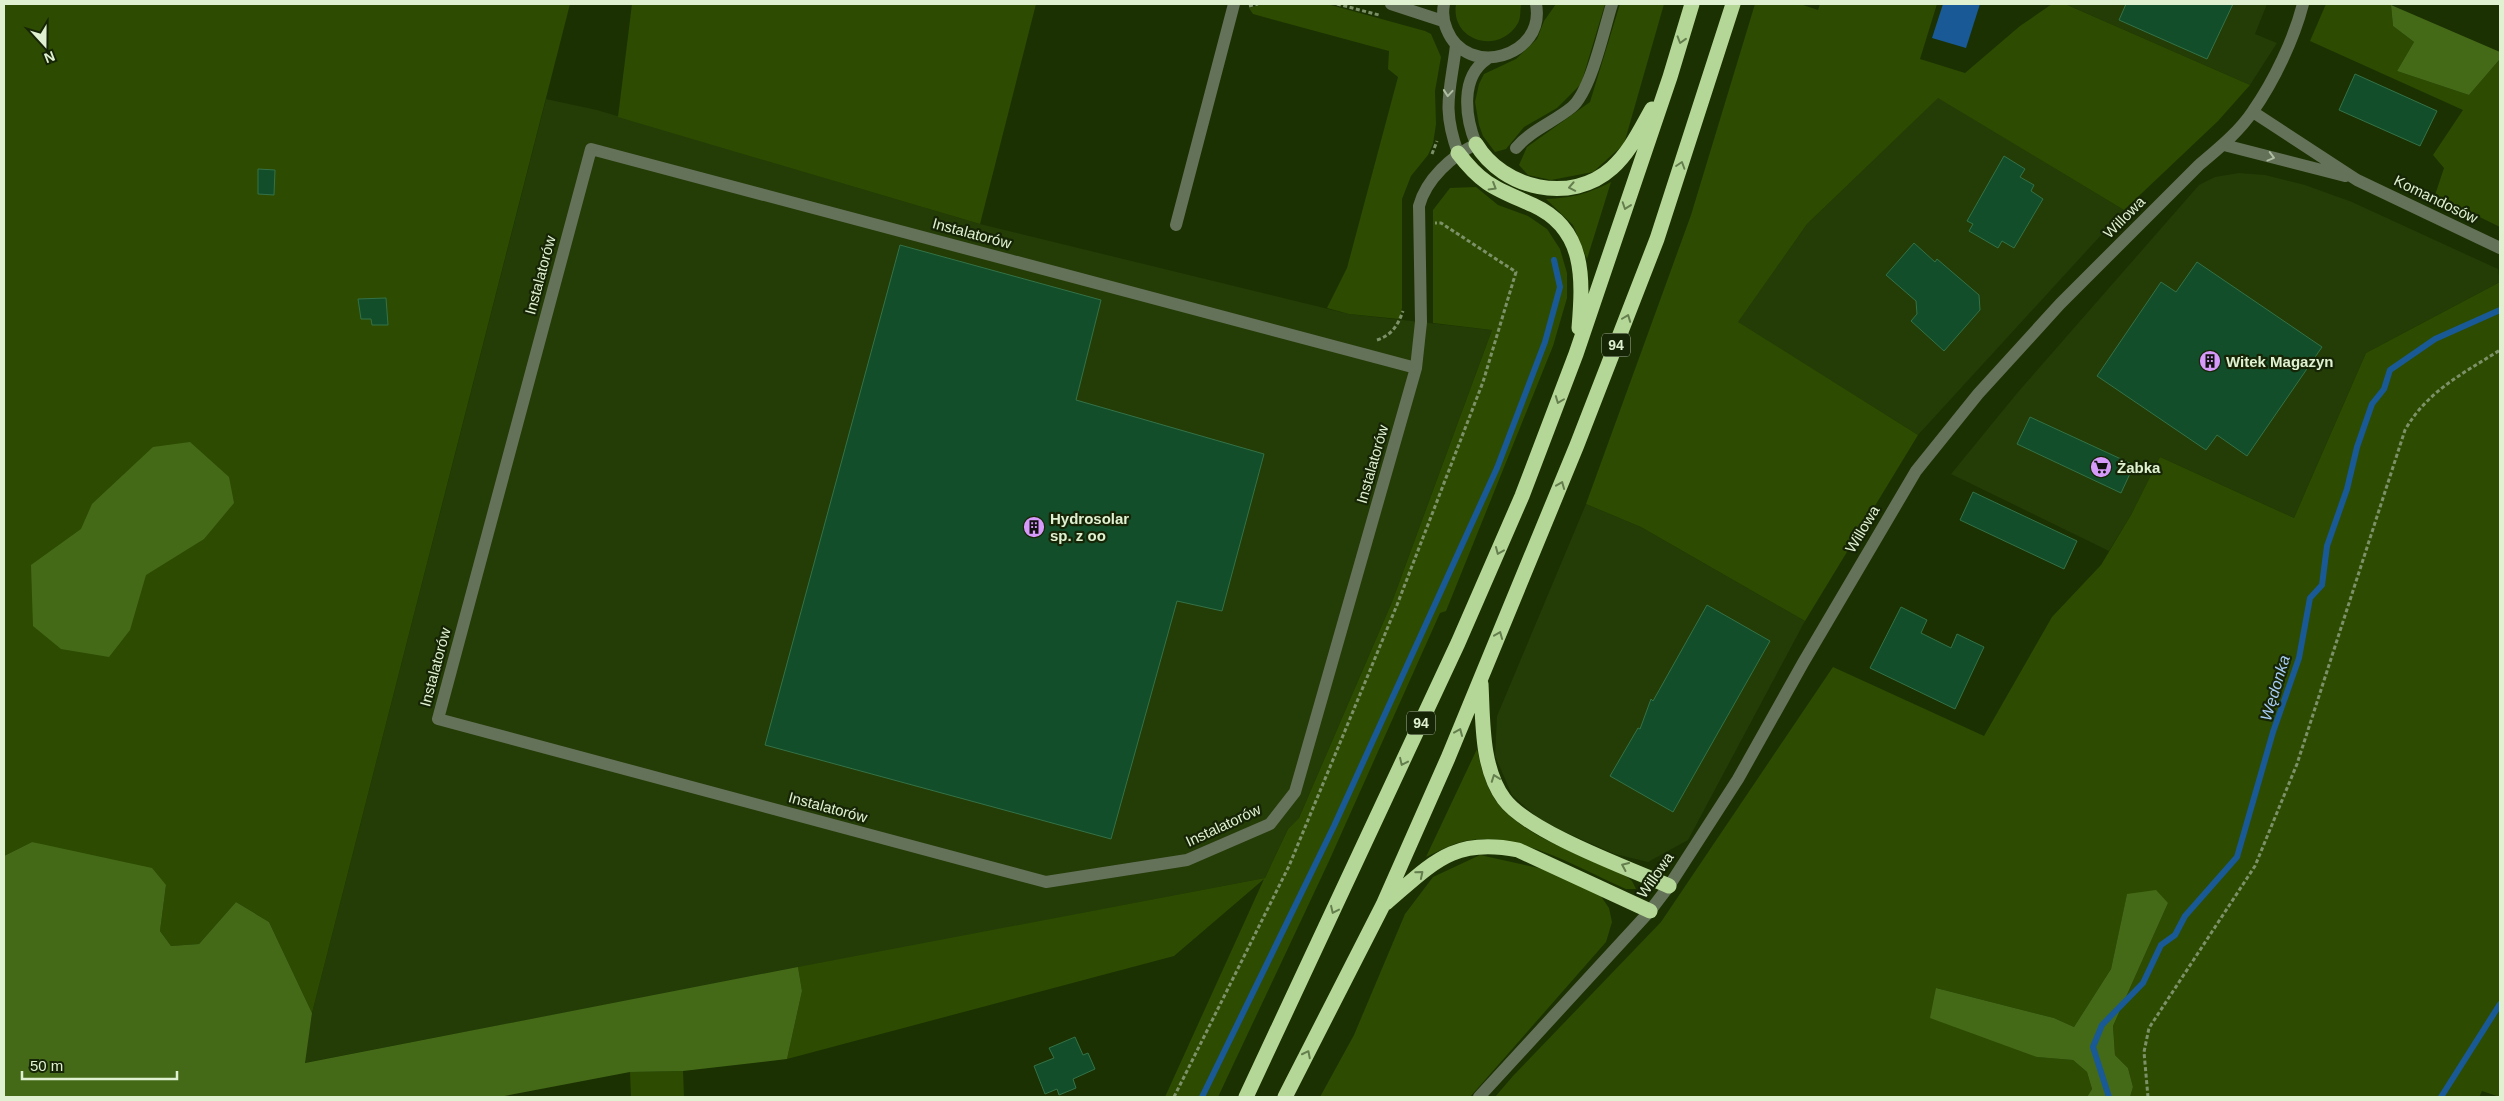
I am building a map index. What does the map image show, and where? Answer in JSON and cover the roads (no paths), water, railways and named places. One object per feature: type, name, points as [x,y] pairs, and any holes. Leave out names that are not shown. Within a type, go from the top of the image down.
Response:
[{"type":"highway","name":"94","points":[[1246,1097],[1458,644],[1522,496],[1576,354],[1670,77],[1692,4]]},
{"type":"highway","name":"94","points":[[1285,1097],[1383,905],[1480,680],[1577,445],[1657,239],[1734,4]]},
{"type":"highway","points":[[1476,144],[1484,157],[1495,167],[1524,184],[1558,189],[1583,184],[1611,169],[1629,149],[1670,77]]},
{"type":"highway","points":[[1458,153],[1472,170],[1486,182],[1557,220],[1574,244],[1582,284],[1576,354]]},
{"type":"highway","points":[[1480,680],[1487,755],[1494,780],[1504,800],[1523,816],[1553,835],[1669,886]]},
{"type":"highway","points":[[1383,905],[1431,864],[1448,854],[1467,847],[1497,846],[1518,850],[1650,911]]},
{"type":"street","points":[[1176,225],[1240,4]]},
{"type":"street","points":[[1391,4],[1443,21]]},
{"type":"street","points":[[1444,4],[1443,21],[1456,45],[1478,57],[1487,59],[1504,57],[1521,46],[1533,29],[1538,5]]},
{"type":"street","points":[[1516,148],[1524,138],[1573,106],[1584,94],[1612,4]]},
{"type":"street","name":"Willowa","points":[[1479,1097],[1650,911],[1669,886],[1738,779],[1808,654],[1916,471],[1978,394],[2060,304],[2199,165],[2224,145],[2253,112],[2297,27],[2303,4]]},
{"type":"street","points":[[1456,45],[1447,103],[1451,133],[1458,153]]},
{"type":"street","points":[[1476,144],[1468,119],[1468,90],[1477,66],[1487,59]]},
{"type":"street","name":"Komandosów","points":[[2253,112],[2357,180],[2500,248]]},
{"type":"street","name":"Instalatorów","points":[[1416,368],[591,149],[438,719],[1046,882],[1187,860],[1270,824],[1294,792],[1416,368],[1421,322],[1419,206],[1429,184],[1458,153],[1476,144]]},
{"type":"street","name":"Komandosów","points":[[2224,145],[2357,180]]},
{"type":"water","points":[[1943,4],[1980,4],[1966,48],[1932,38]]},
{"type":"waterway","points":[[1202,1097],[1334,826],[1497,468],[1545,342],[1560,287],[1554,260]]},
{"type":"waterway","name":"Wędonka","points":[[2109,1097],[2093,1047],[2102,1025],[2143,983],[2161,945],[2175,935],[2185,916],[2237,857],[2273,732],[2299,658],[2310,598],[2322,585],[2327,546],[2347,489],[2357,447],[2372,404],[2384,389],[2390,370],[2435,339],[2500,310]]},
{"type":"waterway","points":[[2441,1097],[2500,1004]]},
{"type":"place","name":"Witek Magazyn","points":[[2210,361]]},
{"type":"place","name":"Żabka","points":[[2101,467]]},
{"type":"place","name":"Hydrosolar sp. z oo","points":[[1034,527]]}]
